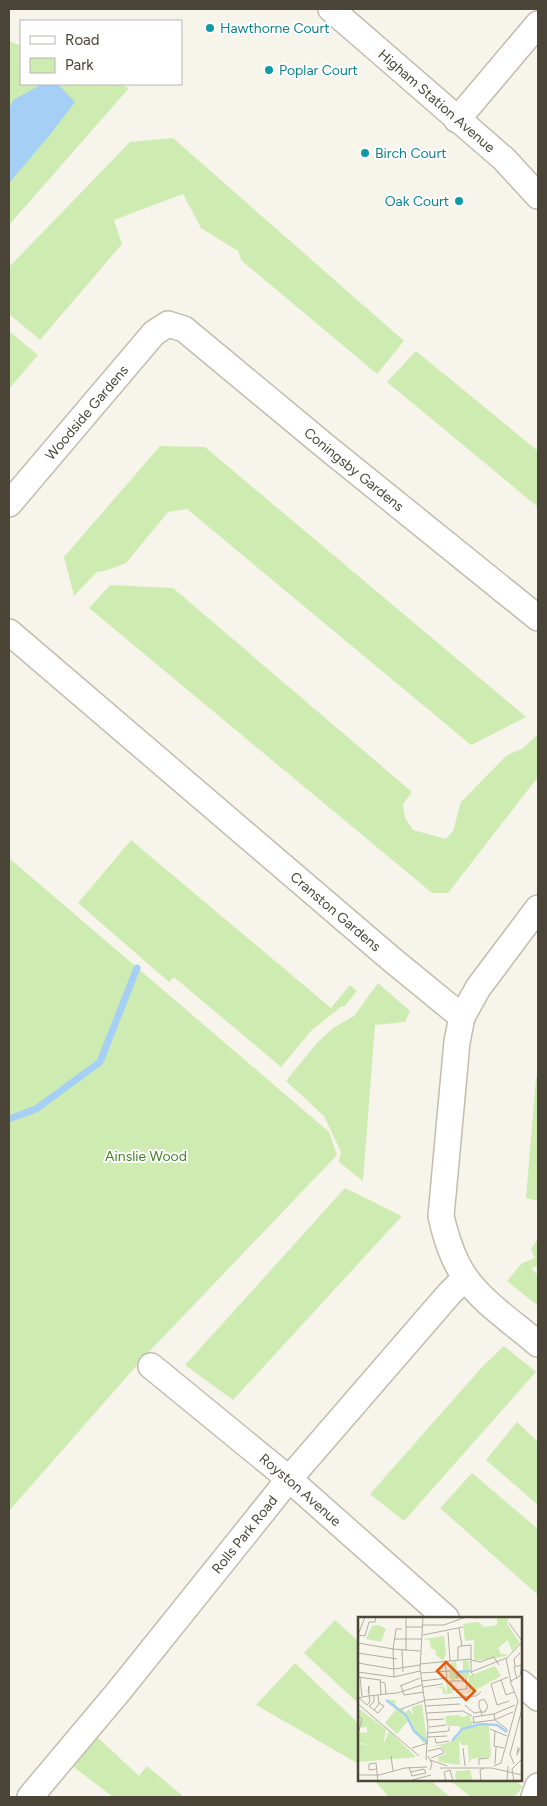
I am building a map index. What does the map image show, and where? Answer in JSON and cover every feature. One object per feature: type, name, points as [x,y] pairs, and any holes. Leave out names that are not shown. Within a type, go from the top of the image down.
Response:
[{"type":"street","name":"Higham Station Avenue","points":[[331,9],[504,159],[538,196]]},
{"type":"street","points":[[457,120],[538,24]]},
{"type":"street","name":"Woodside Gardens","points":[[9,504],[154,334],[168,324]]},
{"type":"street","name":"Coningsby Gardens","points":[[168,324],[184,328],[325,446],[538,618]]},
{"type":"street","name":"Cranston Gardens","points":[[9,632],[390,958],[462,1017]]},
{"type":"street","points":[[538,908],[478,988],[462,1017],[457,1042],[441,1216],[446,1237],[465,1278],[484,1298],[538,1344]]},
{"type":"street","name":"Rolls Park Road","points":[[30,1797],[119,1691],[289,1480],[449,1294],[465,1278]]},
{"type":"street","name":"Royston Avenue","points":[[151,1366],[289,1480],[445,1617]]},
{"type":"street","points":[[522,1684],[538,1698]]},
{"type":"street","points":[[534,1797],[538,1786]]},
{"type":"green space","points":[[9,41],[20,46],[20,85],[122,85],[129,88],[9,225]]},
{"type":"green space","points":[[173,138],[404,341],[377,374],[242,261],[238,251],[201,228],[183,194],[114,220],[122,244],[40,340],[9,314],[9,267],[130,142]]},
{"type":"green space","points":[[9,331],[38,355],[9,389]]},
{"type":"green space","points":[[416,351],[538,451],[538,507],[387,382]]},
{"type":"green space","points":[[160,446],[205,447],[526,717],[471,745],[187,509],[168,512],[126,563],[97,572],[74,596],[64,557]]},
{"type":"green space","points":[[110,585],[173,588],[412,792],[403,804],[405,818],[413,830],[446,839],[453,831],[461,802],[506,756],[523,748],[538,734],[538,777],[448,893],[432,893],[89,608]]},
{"type":"green space","points":[[131,840],[331,1008],[350,985],[357,991],[344,1007],[342,1006],[312,1030],[281,1067],[174,977],[169,982],[78,903]]},
{"type":"green space","name":"Ainslie Wood","points":[[9,858],[329,1132],[337,1155],[145,1356],[9,1511]]},
{"type":"green space","points":[[378,983],[410,1011],[405,1022],[375,1025],[363,1181],[339,1162],[341,1152],[324,1116],[286,1081],[316,1044],[333,1028],[354,1016]]},
{"type":"green space","points":[[536,1078],[538,1078],[538,1201],[526,1198]]},
{"type":"green space","points":[[345,1188],[402,1216],[233,1400],[185,1365]]},
{"type":"green space","points":[[538,1239],[538,1266],[531,1268],[538,1275],[538,1306],[507,1281],[522,1263],[535,1258],[531,1249]]},
{"type":"green space","points":[[504,1346],[536,1372],[404,1521],[370,1494],[483,1366]]},
{"type":"green space","points":[[517,1422],[538,1442],[538,1505],[486,1460]]},
{"type":"green space","points":[[472,1473],[538,1529],[538,1595],[440,1508]]},
{"type":"green space","points":[[335,1620],[358,1641],[358,1703],[304,1653]]},
{"type":"green space","points":[[295,1663],[358,1723],[358,1762],[357,1763],[256,1705]]},
{"type":"green space","points":[[95,1735],[139,1776],[147,1766],[184,1797],[113,1797],[71,1765]]},
{"type":"green space","points":[[375,1781],[431,1781],[450,1797],[389,1797]]},
{"type":"green space","points":[[450,1781],[516,1781],[523,1787],[514,1797],[471,1797]]},
{"type":"water","points":[[40,85],[59,85],[75,102],[9,183],[9,110],[13,100]]},
{"type":"waterway","points":[[9,1119],[36,1109],[100,1062],[137,968]]},
{"type":"place","name":"Hawthorne Court","points":[[210,28]]},
{"type":"place","name":"Poplar Court","points":[[269,70]]},
{"type":"place","name":"Birch Court","points":[[365,153]]},
{"type":"place","name":"Oak Court","points":[[459,201]]}]
